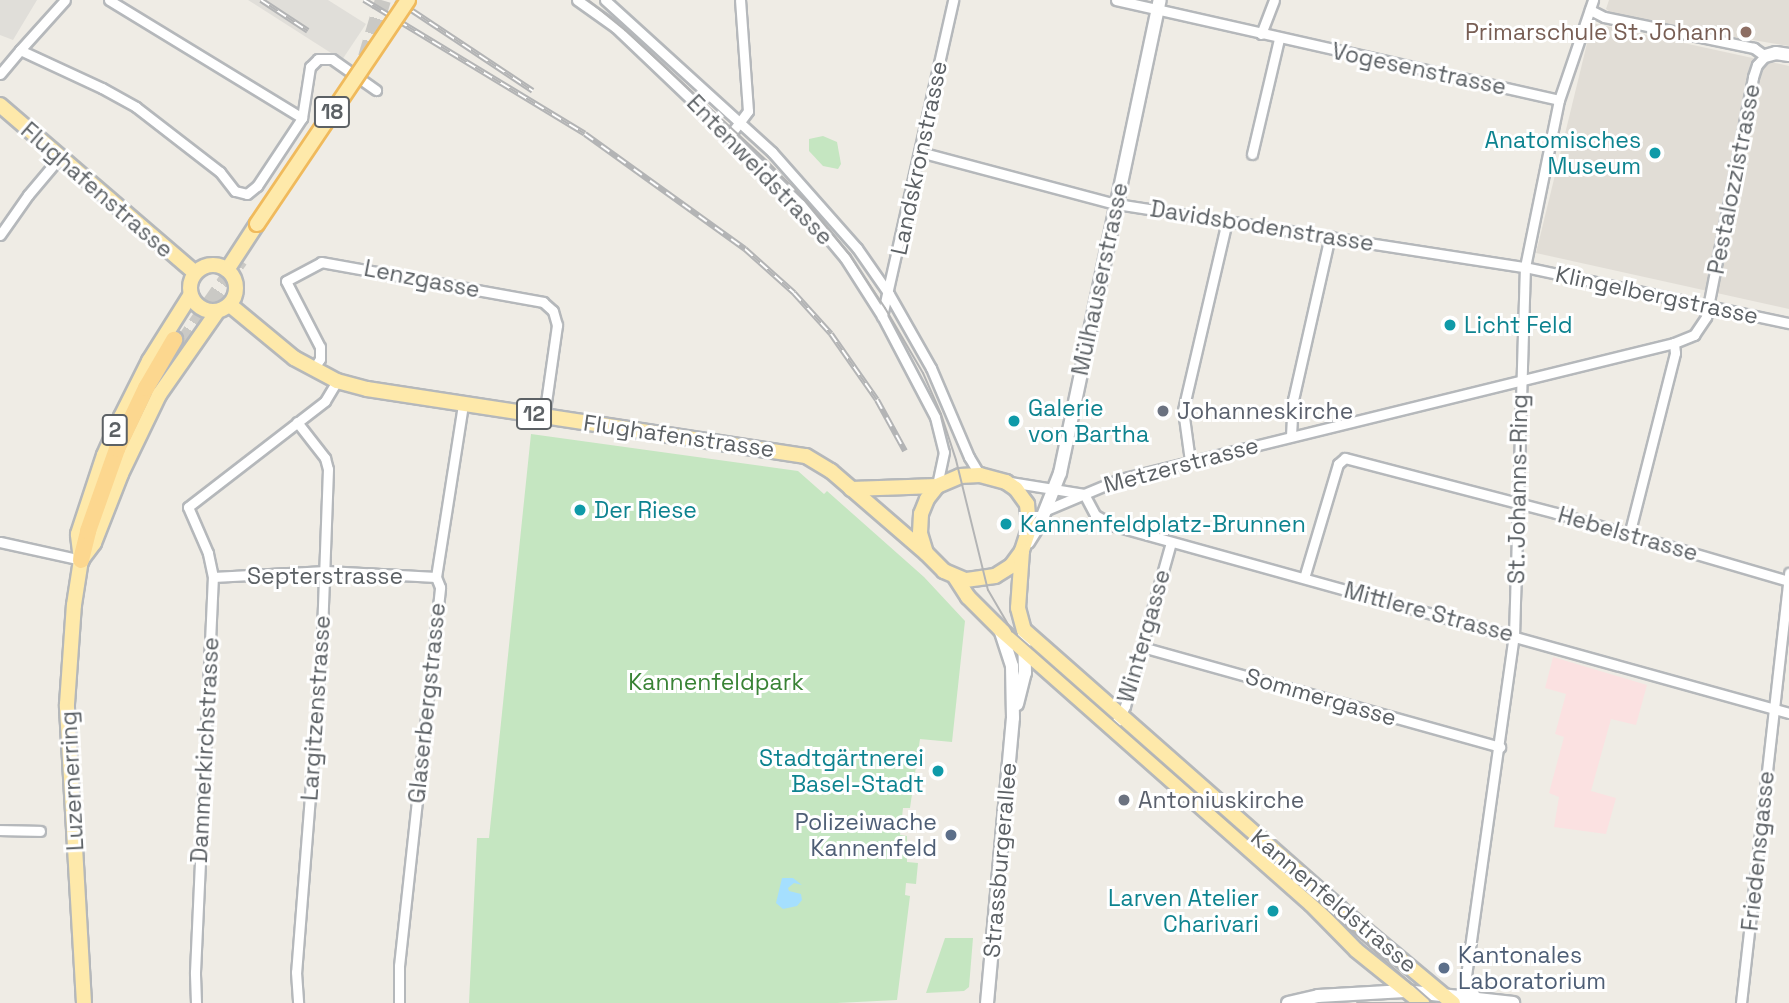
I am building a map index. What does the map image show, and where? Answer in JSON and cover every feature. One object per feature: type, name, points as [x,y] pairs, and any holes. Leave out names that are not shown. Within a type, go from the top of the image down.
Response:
[{"type":"highway","points":[[81,560],[101,489],[117,449],[146,388],[178,342]]},
{"type":"main road","name":"18","points":[[227,270],[408,0]]},
{"type":"main road","name":"Flughafenstrasse","points":[[0,105],[195,274]]},
{"type":"main road","points":[[190,296],[190,284],[195,274],[214,265],[232,275],[236,290],[223,308]]},
{"type":"main road","name":"12","points":[[190,296],[203,310],[223,308]]},
{"type":"main road","name":"Luzernerring","points":[[84,1003],[67,704],[74,605],[81,560],[78,534],[104,455],[149,361],[190,296]]},
{"type":"main road","name":"Flughafenstrasse","points":[[223,308],[313,370],[337,381],[463,404],[806,456],[851,489],[926,553]]},
{"type":"main road","name":"Luzernerring","points":[[81,560],[94,543],[121,474],[159,395],[223,308]]},
{"type":"main road","points":[[851,489],[937,486],[960,476],[980,475],[1006,482],[1021,496],[1029,512],[1029,529],[1022,551],[1018,608],[1024,630]]},
{"type":"main road","points":[[937,486],[927,499],[921,514],[920,533],[926,553],[955,577],[973,580],[995,576],[1011,566],[1022,551]]},
{"type":"main road","name":"Kannenfeldstrasse","points":[[955,577],[968,597],[1026,653],[1117,723],[1448,1001]]},
{"type":"main road","name":"Kannenfeldstrasse","points":[[1024,630],[1117,723],[1405,991],[1422,1003]]},
{"type":"street","points":[[0,74],[65,0]]},
{"type":"street","points":[[109,0],[302,118]]},
{"type":"street","name":"Entenweidstrasse","points":[[578,0],[615,27],[730,135],[800,204],[845,258],[917,378],[940,433],[944,452],[937,486]]},
{"type":"street","name":"Entenweidstrasse","points":[[605,0],[741,123],[812,194],[857,248],[889,294],[931,368],[969,457],[980,475]]},
{"type":"street","points":[[730,135],[741,123],[748,106],[740,0]]},
{"type":"street","name":"Landskronstrasse","points":[[882,316],[953,0]]},
{"type":"street","name":"Vogesenstrasse","points":[[1116,0],[1159,5],[1279,39],[1559,100]]},
{"type":"street","points":[[1261,34],[1273,0]]},
{"type":"street","name":"St. Johanns-Ring","points":[[1465,983],[1514,636],[1525,267],[1559,100],[1593,0]]},
{"type":"street","name":"Mülhauserstrasse","points":[[1022,551],[1046,510],[1055,488],[1159,5]]},
{"type":"street","points":[[1590,10],[1604,17],[1754,48],[1765,56],[1776,53],[1789,55]]},
{"type":"street","points":[[1252,155],[1279,39]]},
{"type":"street","points":[[20,50],[136,107],[220,173],[235,191],[247,194],[257,186],[302,118],[310,67],[318,59],[332,59],[376,90]]},
{"type":"street","name":"Pestalozzistrasse","points":[[1708,305],[1753,77],[1756,65],[1765,56]]},
{"type":"street","name":"Davidsbodenstrasse","points":[[920,152],[1116,204],[1525,267]]},
{"type":"street","points":[[0,235],[28,195],[60,157]]},
{"type":"street","points":[[1190,461],[1183,410],[1227,221]]},
{"type":"street","points":[[1291,436],[1293,400],[1330,236]]},
{"type":"street","name":"Lenzgasse","points":[[313,370],[320,359],[320,347],[286,281],[321,262],[543,302],[553,311],[557,325],[544,416]]},
{"type":"street","name":"Klingelbergstrasse","points":[[1525,267],[1789,323]]},
{"type":"street","name":"Metzerstrasse","points":[[1046,510],[1120,479],[1674,344],[1689,339],[1699,330],[1708,305]]},
{"type":"street","points":[[1629,535],[1675,353],[1674,344]]},
{"type":"street","points":[[297,422],[325,401],[337,381]]},
{"type":"street","name":"Glaserbergstrasse","points":[[399,1003],[399,966],[440,587],[436,577],[463,404]]},
{"type":"street","name":"Dammerkirchstrasse","points":[[196,1003],[195,958],[213,577],[208,553],[188,510],[191,503],[297,422]]},
{"type":"street","name":"Largitzenstrasse","points":[[297,422],[325,458],[328,469],[326,571],[296,972],[298,1003]]},
{"type":"street","name":"Hebelstrasse","points":[[1304,578],[1338,464],[1345,458],[1518,503],[1789,581]]},
{"type":"street","name":"Metzerstrasse","points":[[1006,482],[1084,494]]},
{"type":"street","name":"Mittlere Strasse","points":[[1084,494],[1090,508],[1104,521],[1171,542],[1789,713]]},
{"type":"street","points":[[0,542],[81,560]]},
{"type":"street","name":"Wintergasse","points":[[1117,723],[1142,648],[1171,542]]},
{"type":"street","name":"Septerstrasse","points":[[213,577],[326,571],[436,577]]},
{"type":"street","name":"Friedensgasse","points":[[1741,1003],[1789,573]]},
{"type":"street","name":"Strassburgerallee","points":[[987,1003],[1013,718],[1012,666],[1000,629]]},
{"type":"street","name":"Strassburgerallee","points":[[1013,718],[1023,684],[1026,653],[1024,630]]},
{"type":"street","name":"Sommergasse","points":[[1142,648],[1500,747]]},
{"type":"street","points":[[0,830],[40,831]]},
{"type":"street","points":[[1448,1001],[1465,983],[1480,1000]]},
{"type":"street","points":[[1288,1003],[1318,996],[1405,991],[1448,1001],[1513,1003]]},
{"type":"shaded area","points":[[0,0],[37,0],[13,40],[0,35]]},
{"type":"shaded area","points":[[248,0],[328,0],[366,24],[342,60]]},
{"type":"shaded area","name":"Primarschule St. Johann","points":[[1609,0],[1789,0],[1789,46],[1618,18],[1606,9]]},
{"type":"shaded area","points":[[1592,23],[1789,66],[1789,309],[1536,253]]},
{"type":"shaded area","points":[[1553,657],[1647,685],[1636,725],[1611,719],[1591,791],[1616,798],[1606,834],[1554,827],[1559,797],[1549,793],[1564,737],[1555,734],[1566,694],[1545,688]]},
{"type":"green space","points":[[823,136],[837,142],[841,164],[838,169],[823,166],[809,151],[809,139]]},
{"type":"green space","name":"Kannenfeldpark","points":[[531,434],[798,471],[824,494],[827,491],[924,577],[965,621],[952,742],[920,739],[910,808],[903,808],[900,835],[907,836],[907,862],[918,863],[916,884],[906,883],[905,895],[910,896],[897,1000],[837,1003],[469,1003],[477,838],[489,838]]},
{"type":"green space","points":[[945,938],[973,938],[969,987],[964,991],[926,993]]},
{"type":"water","points":[[782,878],[793,878],[802,885],[794,883],[788,888],[789,891],[801,894],[802,900],[797,906],[783,909],[776,903]]},
{"type":"tunnel","points":[[366,57],[383,0]]},
{"type":"tunnel","points":[[182,344],[240,260]]},
{"type":"tram line","points":[[588,0],[625,30],[766,160],[805,200],[849,254],[923,373],[941,414],[956,460],[988,590],[1012,631],[1433,1003]]},
{"type":"tram line","points":[[1357,1003],[1435,1003]]},
{"type":"railway","points":[[261,0],[308,31]]},
{"type":"railway","points":[[364,0],[585,134],[745,249],[794,293],[831,334],[877,400],[905,451]]},
{"type":"railway","points":[[396,0],[533,91]]},
{"type":"place","name":"Primarschule St. Johann","points":[[1746,32]]},
{"type":"place","name":"Anatomisches Museum","points":[[1655,153]]},
{"type":"place","name":"Licht Feld","points":[[1450,325]]},
{"type":"place","name":"Johanneskirche","points":[[1163,411]]},
{"type":"place","name":"Galerie von Bartha","points":[[1014,421]]},
{"type":"place","name":"Der Riese","points":[[580,510]]},
{"type":"place","name":"Kannenfeldplatz-Brunnen","points":[[1006,524]]},
{"type":"place","name":"Stadtgärtnerei Basel-Stadt","points":[[938,771]]},
{"type":"place","name":"Antoniuskirche","points":[[1124,800]]},
{"type":"place","name":"Polizeiwache Kannenfeld","points":[[951,835]]},
{"type":"place","name":"Larven Atelier Charivari","points":[[1273,911]]},
{"type":"place","name":"Kantonales Laboratorium","points":[[1444,968]]}]
